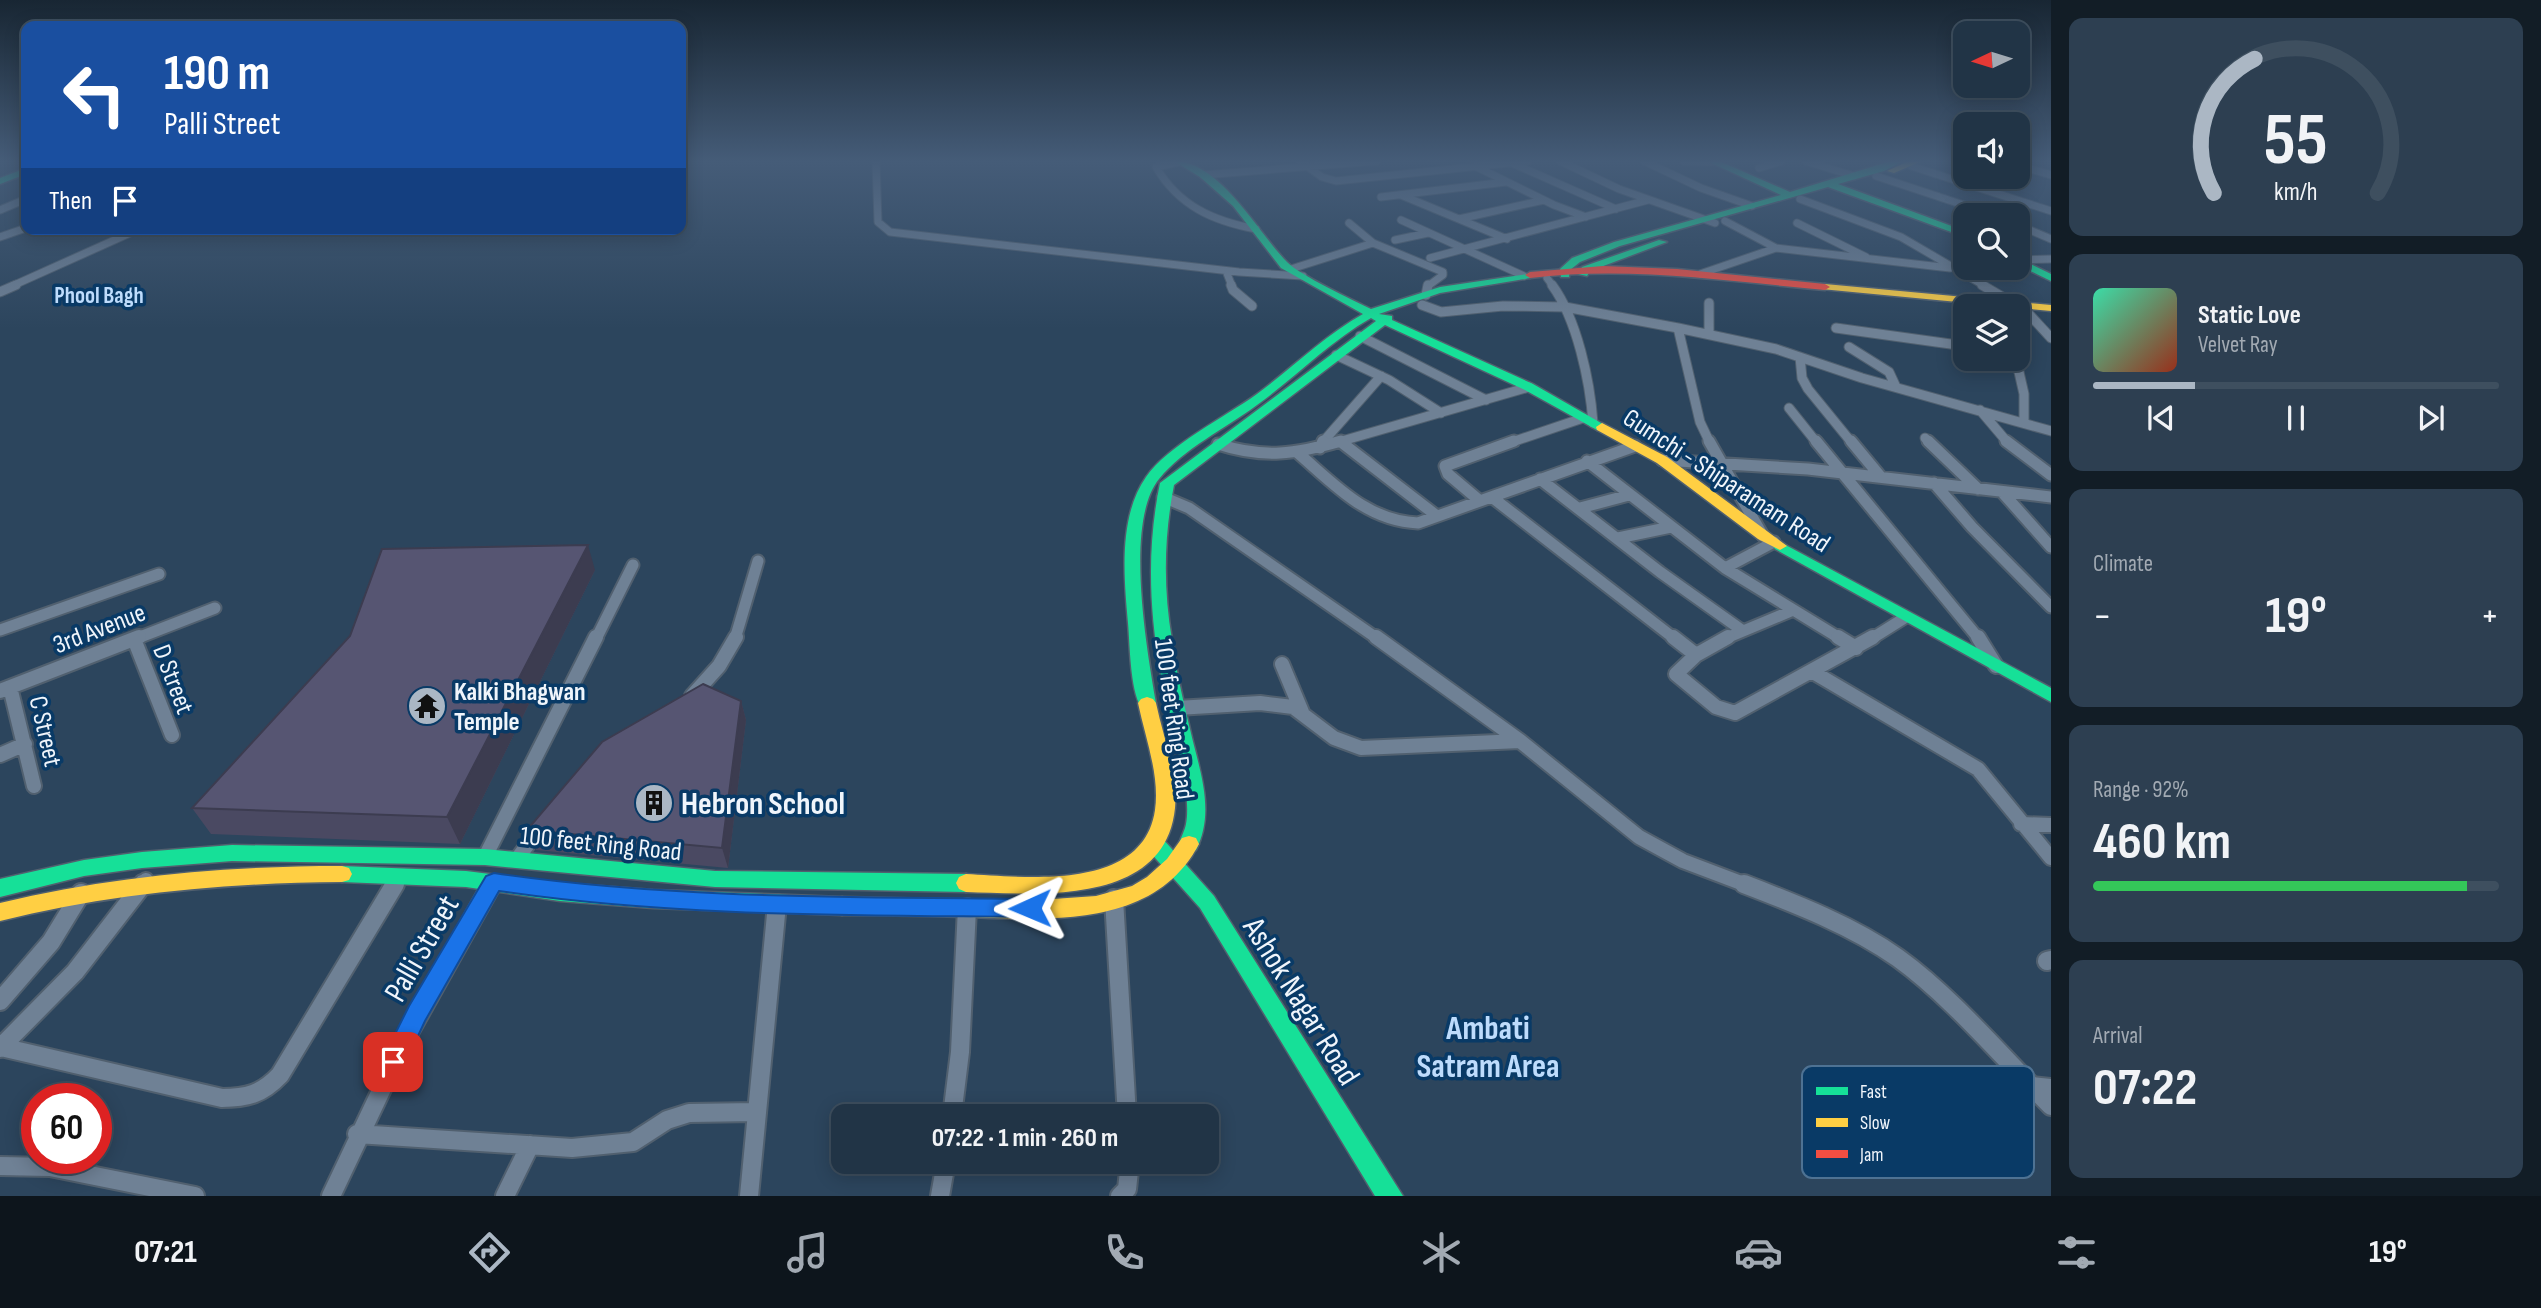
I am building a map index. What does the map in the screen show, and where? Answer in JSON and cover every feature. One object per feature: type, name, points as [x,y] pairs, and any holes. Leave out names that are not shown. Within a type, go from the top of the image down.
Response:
[{"type":"main road","name":"Gumchi - Shiparamam Road","points":[[1246,217],[1285,266],[1378,317],[1529,387],[1662,460],[1768,539],[2051,696]]},
{"type":"main road","points":[[1585,271],[1725,217]]},
{"type":"main road","points":[[1565,272],[1576,260],[1617,244],[1729,217]]},
{"type":"main road","points":[[1921,217],[1953,229]]},
{"type":"main road","points":[[2030,267],[2051,278]]},
{"type":"main road","name":"100 feet Ring Road","points":[[1585,271],[1690,277],[1953,304]]},
{"type":"main road","name":"100 feet Ring Road","points":[[0,888],[84,868],[203,854],[338,853],[485,857],[715,879],[1063,884],[1113,874],[1140,859],[1155,844],[1162,827],[1164,803],[1160,764],[1149,715],[1135,597],[1137,517],[1142,494],[1151,478],[1165,466],[1268,392],[1319,348],[1358,321],[1378,317],[1424,300],[1452,286],[1585,271],[1700,274],[1953,302]]},
{"type":"main road","name":"100 feet Ring Road","points":[[1424,300],[1547,278],[1565,272]]},
{"type":"main road","name":"100 feet Ring Road","points":[[2030,309],[2051,308]]},
{"type":"main road","name":"100 feet Ring Road","points":[[2030,311],[2051,315]]},
{"type":"main road","name":"100 feet Ring Road","points":[[0,912],[82,891],[146,880],[269,873],[494,882],[559,891],[777,904],[967,908],[1085,906],[1139,892],[1176,864],[1193,834],[1196,795],[1155,596],[1159,508],[1167,483],[1336,355],[1378,317]]},
{"type":"main road","name":"Ashok Nagar Road","points":[[1155,844],[1176,864],[1207,902],[1390,1196]]},
{"type":"street","points":[[878,217],[881,227],[890,232],[1226,271],[1297,272],[1373,243]]},
{"type":"street","points":[[1211,217],[1221,222],[1256,229]]},
{"type":"street","points":[[1454,217],[1507,239]]},
{"type":"street","points":[[1459,219],[1469,217]]},
{"type":"street","points":[[1430,258],[1587,217]]},
{"type":"street","points":[[1702,217],[1776,247],[1953,268]]},
{"type":"street","points":[[1847,217],[1901,237],[1953,266]]},
{"type":"street","points":[[1401,220],[1464,251],[1524,276]]},
{"type":"street","points":[[1349,223],[1373,243],[1443,272],[1443,275],[1428,284],[1424,300],[1441,312],[1503,306],[1565,307],[1709,334],[1776,349],[1896,387],[2051,431]]},
{"type":"street","points":[[1797,223],[1873,260]]},
{"type":"street","points":[[0,237],[21,230]]},
{"type":"street","points":[[2030,230],[2051,239]]},
{"type":"street","points":[[1395,240],[1428,233]]},
{"type":"street","points":[[0,292],[126,235]]},
{"type":"street","points":[[1700,274],[1776,247]]},
{"type":"street","points":[[2030,260],[2051,259]]},
{"type":"street","points":[[1226,271],[1233,290],[1252,306]]},
{"type":"street","points":[[1547,278],[1554,285],[1565,307],[1591,395],[1588,420],[1453,461],[1445,466],[1448,474],[1696,654]]},
{"type":"street","points":[[1975,280],[1997,294]]},
{"type":"street","points":[[1709,303],[1709,334]]},
{"type":"street","points":[[2030,318],[2051,338]]},
{"type":"street","points":[[1678,328],[1700,422],[1719,461],[1768,539],[1725,568]]},
{"type":"street","points":[[1836,328],[1953,343]]},
{"type":"street","points":[[1360,335],[1486,400]]},
{"type":"street","points":[[1849,347],[1889,372],[1896,387]]},
{"type":"street","points":[[1336,355],[1381,376],[1441,413]]},
{"type":"street","points":[[1800,357],[1802,378],[1808,389],[1880,476]]},
{"type":"street","points":[[2018,371],[2024,394],[2024,423]]},
{"type":"street","points":[[1320,448],[1324,438],[1381,376]]},
{"type":"street","points":[[1218,444],[1243,452],[1298,453],[1529,387]]},
{"type":"street","points":[[1789,408],[1978,637],[1996,666]]},
{"type":"street","points":[[1980,410],[1990,426],[2051,475]]},
{"type":"street","points":[[1925,438],[1978,489]]},
{"type":"street","points":[[1341,442],[1437,516]]},
{"type":"street","points":[[1298,453],[1373,515],[1397,524],[1407,524],[1487,500],[1587,461],[1635,446]]},
{"type":"street","points":[[1662,460],[1719,461],[1842,471],[2051,497]]},
{"type":"street","points":[[1587,461],[1725,568],[1791,611],[1856,648]]},
{"type":"street","points":[[1540,479],[1660,572],[1743,631]]},
{"type":"street","points":[[1934,483],[1972,527],[2051,607]]},
{"type":"street","points":[[2003,493],[2051,547]]},
{"type":"street","points":[[1580,508],[1629,495]]},
{"type":"street","points":[[1163,497],[1200,515],[1520,741],[1639,838],[1660,850],[1782,899],[1845,928],[1897,957],[1931,985],[2011,1066]]},
{"type":"street","points":[[1618,538],[1671,527]]},
{"type":"street","points":[[677,708],[709,681],[730,652],[741,631],[758,561]]},
{"type":"street","points":[[485,857],[633,565]]},
{"type":"street","points":[[0,630],[159,574]]},
{"type":"street","name":"3rd Avenue","points":[[5,689],[215,608]]},
{"type":"street","points":[[1791,611],[1696,654],[1676,674],[1716,707],[1729,713],[1745,710],[1906,617]]},
{"type":"street","name":"D Street","points":[[134,639],[172,735]]},
{"type":"street","points":[[1282,664],[1302,712]]},
{"type":"street","points":[[1813,672],[1987,776],[2021,824],[2051,858]]},
{"type":"street","name":"C Street","points":[[5,689],[25,744],[34,786]]},
{"type":"street","points":[[1177,708],[1276,704],[1302,712],[1334,738],[1361,748],[1520,741]]},
{"type":"street","points":[[0,755],[25,744]]},
{"type":"street","points":[[517,859],[550,816]]},
{"type":"street","points":[[2021,824],[2051,825]]},
{"type":"street","points":[[1,1047],[222,1098],[244,1098],[266,1090],[280,1075],[308,1031],[399,877]]},
{"type":"street","points":[[1,1047],[75,972],[146,880]]},
{"type":"street","name":"Palli Street","points":[[331,1196],[357,1133],[417,1014],[494,882]]},
{"type":"street","points":[[0,1002],[51,942],[82,891]]},
{"type":"street","points":[[1114,899],[1126,1104]]},
{"type":"street","points":[[749,1196],[777,904]]},
{"type":"street","points":[[954,1104],[960,1052],[967,908]]},
{"type":"street","points":[[2034,1089],[2051,1106]]},
{"type":"street","points":[[357,1133],[572,1148],[633,1142],[667,1120],[688,1113],[757,1112]]},
{"type":"street","points":[[505,1196],[530,1145]]},
{"type":"street","points":[[0,1166],[50,1167],[195,1196]]},
{"type":"street","points":[[940,1196],[944,1174]]},
{"type":"street","points":[[1120,1196],[1126,1189],[1128,1174]]},
{"type":"building","name":"Kalki Bhagwan Temple","points":[[588,545],[447,817],[192,808],[350,636],[382,549]]},
{"type":"building","name":"Hebron School","points":[[703,684],[741,701],[722,848],[527,830],[602,742]]},
{"type":"traffic: fast","points":[[1246,217],[1285,266],[1373,315],[1529,387],[1602,427]]},
{"type":"traffic: fast","points":[[1565,275],[1565,269],[1576,260],[1617,244],[1713,217]]},
{"type":"traffic: fast","points":[[1921,217],[1953,229]]},
{"type":"traffic: fast","points":[[1583,274],[1586,269],[1662,242]]},
{"type":"traffic: fast","points":[[2030,267],[2051,278]]},
{"type":"traffic: fast","points":[[1147,703],[1139,652],[1133,554],[1142,498],[1152,478],[1175,457],[1267,392],[1342,332],[1375,312],[1440,290],[1530,275]]},
{"type":"traffic: fast","points":[[1189,844],[1196,823],[1196,798],[1163,640],[1158,578],[1158,546],[1167,483],[1360,336],[1388,318]]},
{"type":"traffic: fast","points":[[1780,546],[2051,696]]},
{"type":"traffic: fast","points":[[1155,844],[1207,902],[1390,1196]]},
{"type":"traffic: fast","points":[[0,888],[84,868],[142,860],[232,853],[485,857],[715,879],[966,883]]},
{"type":"traffic: fast","points":[[342,874],[466,879],[560,892],[653,899],[842,906]]},
{"type":"traffic: slow","points":[[1825,287],[2051,308]]},
{"type":"traffic: slow","points":[[1602,427],[1662,460],[1780,546]]},
{"type":"traffic: slow","points":[[966,883],[1023,885],[1087,881],[1116,873],[1140,860],[1157,839],[1165,809],[1162,769],[1147,703]]},
{"type":"traffic: slow","points":[[842,906],[1048,910],[1096,905],[1118,900],[1154,883],[1180,859],[1189,844]]},
{"type":"traffic: slow","points":[[0,912],[85,893],[169,881],[255,875],[342,874]]},
{"type":"traffic: jam","points":[[1530,275],[1603,269],[1640,270],[1825,287]]},
{"type":"place","name":"Kalki Bhagwan Temple","points":[[427,706]]},
{"type":"place","name":"Hebron School","points":[[654,803]]},
{"type":"district","name":"Phool Bagh","points":[[99,295]]},
{"type":"district","name":"Ambati Satram Area","points":[[1488,1046]]},
{"type":"route","points":[[393,1062],[417,1014],[494,882],[559,891],[688,901],[1030,908]]}]
